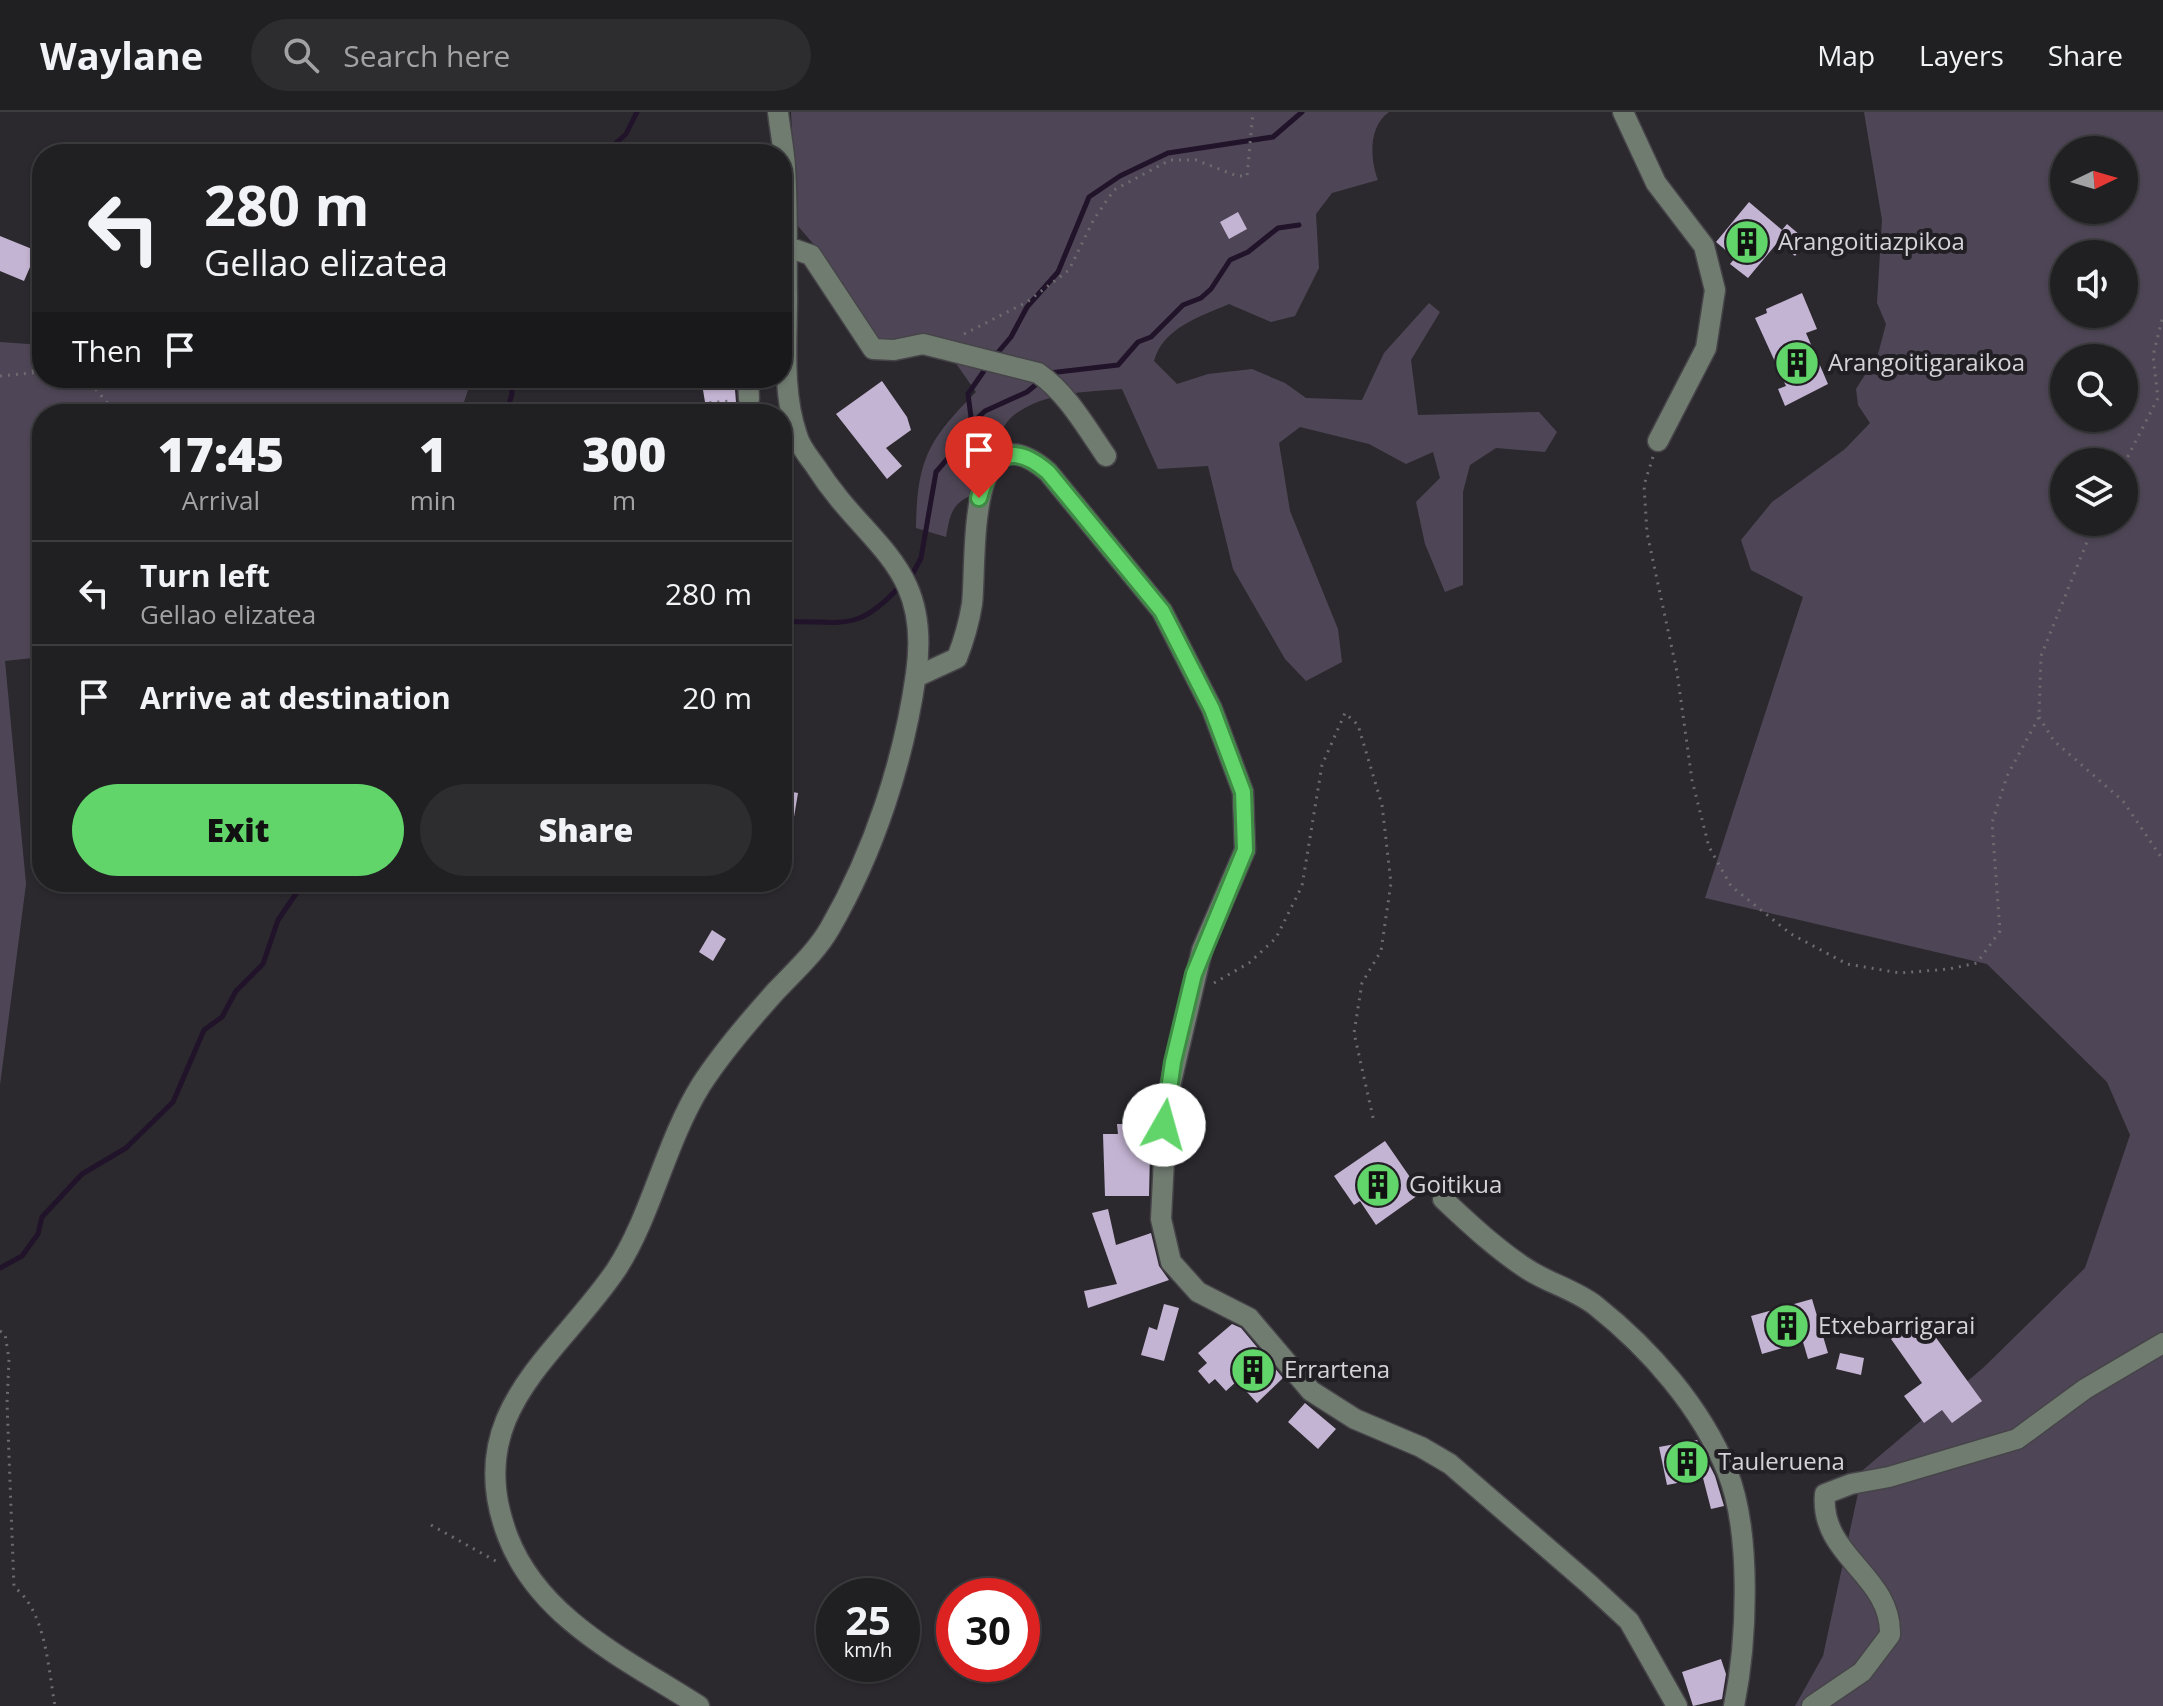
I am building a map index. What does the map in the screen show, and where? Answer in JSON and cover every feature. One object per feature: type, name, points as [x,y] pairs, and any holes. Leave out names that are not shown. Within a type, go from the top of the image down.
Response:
[{"type":"street","points":[[778,112],[782,144]]},
{"type":"street","points":[[1623,112],[1656,183],[1670,206],[1697,233],[1704,246],[1715,290],[1706,348],[1658,441]]},
{"type":"street","points":[[792,248],[811,255],[873,349],[894,350],[923,344],[1044,377],[1106,456]]},
{"type":"street","points":[[748,388],[749,399]]},
{"type":"street","points":[[699,1706],[558,1612],[524,1572],[507,1534],[500,1508],[499,1450],[518,1390],[616,1269],[679,1124],[713,1067],[749,1021],[823,941],[861,866],[885,800],[916,677],[919,650],[917,603],[897,564],[834,494],[797,438],[792,415]]},
{"type":"street","points":[[916,677],[957,658],[965,637],[972,603],[979,498],[986,472],[1000,459],[1016,453],[1032,458],[1048,472],[1162,611],[1212,709],[1243,792],[1245,850],[1202,950],[1169,1086],[1161,1219],[1171,1262],[1198,1292],[1249,1318],[1311,1391],[1355,1419],[1421,1447],[1450,1464],[1589,1584],[1629,1621],[1677,1706]]},
{"type":"street","points":[[1443,1199],[1495,1247],[1529,1270],[1593,1304],[1628,1333],[1682,1394],[1709,1434],[1728,1474],[1739,1534],[1744,1640],[1734,1706]]},
{"type":"street","points":[[1812,1706],[1862,1672],[1890,1635],[1888,1612],[1879,1591],[1842,1551],[1829,1528],[1825,1494],[1851,1484],[1889,1477],[2017,1439],[2107,1374],[2163,1343]]},
{"type":"path","points":[[941,347],[1027,302],[1069,270],[1088,230],[1114,190],[1170,160],[1196,160],[1237,176],[1247,176],[1253,112]]},
{"type":"path","points":[[2132,448],[2158,398],[2153,356],[2163,315]]},
{"type":"path","points":[[0,376],[32,371]]},
{"type":"path","points":[[95,388],[108,404]]},
{"type":"path","points":[[706,404],[749,399]]},
{"type":"path","points":[[1658,441],[1644,485],[1647,533],[1677,672],[1692,780],[1709,847],[1731,886],[1791,934],[1847,964],[1900,973],[1977,963],[2000,931],[1992,823],[2007,776],[2039,717],[2041,656],[2089,536]]},
{"type":"path","points":[[1191,989],[1221,981],[1276,938],[1302,886],[1322,765],[1345,713],[1358,725],[1382,805],[1391,883],[1388,921],[1381,951],[1362,983],[1354,1033],[1374,1122]]},
{"type":"path","points":[[2039,717],[2054,741],[2123,801],[2163,860]]},
{"type":"path","points":[[0,1331],[5,1334],[9,1359],[7,1403],[14,1587],[23,1594],[35,1614],[55,1706]]},
{"type":"path","points":[[431,1525],[494,1562],[524,1572]]},
{"type":"shaded area","points":[[791,112],[1389,112],[1382,118],[1374,135],[1373,163],[1378,180],[1332,193],[1316,214],[1319,268],[1295,316],[1271,322],[1229,304],[1194,319],[1174,332],[1165,340],[1154,361],[1177,384],[1208,374],[1252,369],[1285,383],[1306,398],[1362,400],[1384,353],[1429,303],[1440,312],[1411,360],[1418,415],[1539,412],[1557,432],[1545,452],[1496,448],[1470,465],[1463,492],[1463,585],[1445,592],[1425,544],[1416,502],[1440,478],[1433,452],[1406,464],[1369,444],[1300,427],[1279,443],[1290,511],[1338,629],[1342,662],[1306,681],[1285,659],[1233,569],[1208,466],[1158,469],[1122,389],[1052,397],[1014,415],[996,440],[975,494],[961,501],[953,510],[946,537],[916,528],[919,485],[928,452],[947,424],[976,392],[943,345],[885,353],[823,255],[797,225]]},
{"type":"shaded area","points":[[1864,112],[2163,112],[2163,1706],[1795,1706],[1823,1656],[1863,1470],[1983,1368],[2085,1268],[2130,1135],[2107,1082],[1987,964],[1705,898],[1803,597],[1751,570],[1741,540],[1772,502],[1845,449],[1870,423],[1858,405],[1856,389],[1878,354],[1886,324],[1877,303],[1882,220]]},
{"type":"shaded area","points":[[0,342],[32,344],[32,388],[469,388],[463,404],[32,404],[32,658],[5,661],[26,884],[0,1085]]},
{"type":"building","name":"Arangoitiazpikoa","points":[[1749,202],[1782,230],[1787,224],[1807,241],[1795,256],[1778,242],[1748,278],[1730,264],[1735,258],[1716,242]]},
{"type":"building","points":[[1238,212],[1247,229],[1229,239],[1220,222]]},
{"type":"building","points":[[0,236],[32,249],[32,263],[24,281],[0,271]]},
{"type":"building","points":[[1802,293],[1817,329],[1806,333],[1828,384],[1785,406],[1778,389],[1786,386],[1755,318],[1767,313],[1766,309]]},
{"type":"building","points":[[882,381],[907,417],[911,430],[886,448],[902,466],[887,479],[836,414]]},
{"type":"building","points":[[703,388],[735,388],[736,404],[705,404]]},
{"type":"building","points":[[792,792],[798,793],[792,829]]},
{"type":"building","points":[[712,930],[726,939],[713,961],[699,952]]},
{"type":"building","points":[[1134,1110],[1151,1110],[1149,1196],[1105,1196],[1103,1134],[1118,1134],[1117,1124],[1135,1124]]},
{"type":"building","name":"Goitikua","points":[[1385,1141],[1421,1193],[1376,1225],[1360,1201],[1354,1205],[1334,1176]]},
{"type":"building","points":[[1108,1209],[1116,1245],[1151,1233],[1159,1266],[1169,1280],[1088,1308],[1084,1291],[1117,1284],[1092,1213]]},
{"type":"building","name":"Etxebarrigarai","points":[[1812,1299],[1828,1353],[1808,1359],[1803,1342],[1762,1354],[1751,1316]]},
{"type":"building","points":[[1164,1304],[1179,1308],[1164,1361],[1141,1355],[1149,1327],[1157,1330]]},
{"type":"building","points":[[1921,1317],[1982,1401],[1952,1423],[1942,1410],[1924,1423],[1904,1396],[1922,1383],[1891,1339]]},
{"type":"building","name":"Errartena","points":[[1232,1324],[1241,1328],[1283,1378],[1257,1403],[1237,1381],[1226,1391],[1215,1379],[1209,1384],[1198,1371],[1207,1363],[1198,1353]]},
{"type":"building","points":[[1840,1353],[1864,1358],[1861,1375],[1836,1369]]},
{"type":"building","points":[[1305,1403],[1336,1429],[1318,1449],[1288,1422]]},
{"type":"building","name":"Tauleruena","points":[[1697,1440],[1715,1476],[1724,1506],[1711,1509],[1703,1478],[1667,1485],[1659,1447]]},
{"type":"building","points":[[1721,1659],[1726,1674],[1722,1699],[1693,1706],[1682,1672]]},
{"type":"waterway","points":[[615,144],[626,134],[637,112]]},
{"type":"waterway","points":[[994,357],[1011,337],[1027,307],[1058,272],[1089,197],[1120,176],[1168,153],[1273,137],[1302,112]]},
{"type":"waterway","points":[[1049,373],[1118,365],[1138,342],[1151,337],[1183,305],[1201,298],[1211,289],[1230,260],[1248,252],[1278,228],[1299,225]]},
{"type":"waterway","points":[[913,573],[921,558],[936,472],[961,443],[971,417],[968,394],[988,365]]},
{"type":"waterway","points":[[967,428],[985,411],[1027,392],[1039,382]]},
{"type":"waterway","points":[[509,404],[512,388]]},
{"type":"waterway","points":[[792,622],[846,622],[858,619],[884,602],[900,586]]},
{"type":"waterway","points":[[0,1268],[22,1256],[38,1234],[42,1217],[82,1174],[126,1148],[173,1102],[204,1030],[222,1017],[236,991],[263,964],[278,920],[297,892]]},
{"type":"place","name":"Arangoitiazpikoa","points":[[1747,242]]},
{"type":"place","name":"Arangoitigaraikoa","points":[[1797,363]]},
{"type":"place","name":"Goitikua","points":[[1378,1185]]},
{"type":"place","name":"Etxebarrigarai","points":[[1787,1326]]},
{"type":"place","name":"Errartena","points":[[1253,1370]]},
{"type":"place","name":"Tauleruena","points":[[1687,1462]]},
{"type":"route","points":[[979,498],[986,472],[1000,459],[1016,453],[1032,458],[1048,472],[1071,504],[1162,611],[1212,709],[1243,792],[1247,830],[1245,850],[1194,974],[1188,1010],[1173,1062],[1164,1125]]}]
